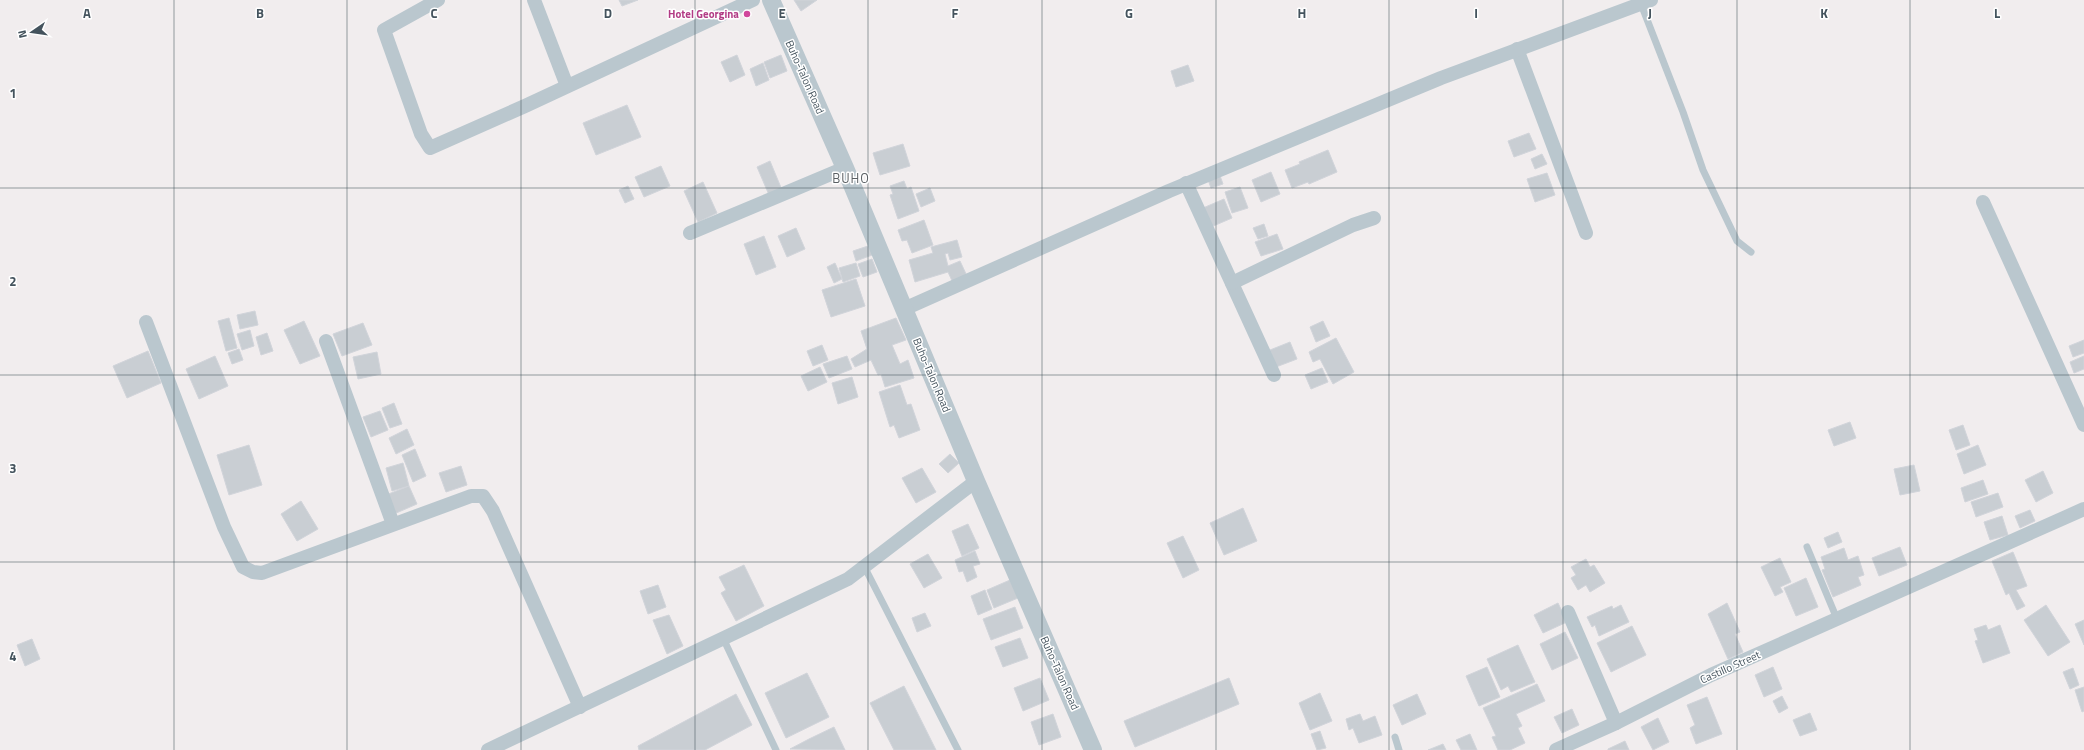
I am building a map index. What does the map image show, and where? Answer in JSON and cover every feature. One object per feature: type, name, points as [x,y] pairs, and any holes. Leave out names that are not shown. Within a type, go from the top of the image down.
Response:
[{"type":"street","points":[[438,0],[384,30],[421,134],[430,148],[753,0]]},
{"type":"street","points":[[534,0],[567,86]]},
{"type":"street","name":"Buho-Talon Road","points":[[771,0],[845,168],[976,481],[1093,750]]},
{"type":"street","points":[[904,309],[1186,184],[1441,78],[1646,2]]},
{"type":"street","points":[[1517,50],[1586,233]]},
{"type":"street","points":[[690,233],[845,168]]},
{"type":"street","points":[[1186,184],[1274,375]]},
{"type":"street","points":[[1983,202],[2084,425]]},
{"type":"street","points":[[1232,283],[1353,225],[1374,218]]},
{"type":"street","points":[[146,322],[224,527],[243,567],[253,572],[262,573],[471,496],[483,496],[493,511],[580,707]]},
{"type":"street","points":[[326,340],[393,524]]},
{"type":"street","points":[[488,750],[848,579],[865,568],[976,481]]},
{"type":"street","name":"Castillo Street","points":[[1556,750],[1616,723],[1710,675],[1907,589],[2084,509]]},
{"type":"street","points":[[1568,612],[1616,723]]},
{"type":"lane","points":[[1646,2],[1709,184],[1737,241],[1751,252]]},
{"type":"lane","points":[[1806,547],[1837,619]]},
{"type":"lane","points":[[865,568],[958,750]]},
{"type":"lane","points":[[723,638],[776,750]]},
{"type":"lane","points":[[1395,737],[1399,750]]},
{"type":"building","points":[[619,0],[638,0],[622,6]]},
{"type":"building","points":[[794,0],[817,0],[801,11]]},
{"type":"building","points":[[737,55],[745,75],[730,82],[721,62]]},
{"type":"building","points":[[781,55],[787,71],[770,78],[764,62]]},
{"type":"building","points":[[763,63],[769,80],[756,86],[750,69]]},
{"type":"building","points":[[1188,65],[1194,81],[1176,87],[1171,71]]},
{"type":"building","points":[[627,105],[641,137],[596,155],[583,123]]},
{"type":"building","points":[[1529,133],[1536,149],[1514,157],[1508,141]]},
{"type":"building","points":[[903,144],[910,166],[880,175],[873,153]]},
{"type":"building","points":[[1328,150],[1337,172],[1309,184],[1308,182],[1292,188],[1285,170],[1300,164],[1299,162]]},
{"type":"building","points":[[1542,154],[1547,164],[1535,169],[1531,159]]},
{"type":"building","points":[[770,161],[782,190],[769,195],[757,167]]},
{"type":"building","points":[[661,166],[670,186],[644,197],[635,177]]},
{"type":"building","points":[[1271,172],[1280,194],[1261,202],[1252,180]]},
{"type":"building","points":[[1219,173],[1223,184],[1211,188],[1207,177]]},
{"type":"building","points":[[1547,173],[1555,195],[1535,202],[1527,179]]},
{"type":"building","points":[[904,181],[907,189],[911,187],[919,211],[898,219],[890,195],[893,194],[890,186]]},
{"type":"building","points":[[703,182],[717,213],[698,222],[684,191]]},
{"type":"building","points":[[628,186],[634,199],[625,203],[619,190]]},
{"type":"building","points":[[1240,187],[1248,208],[1232,213],[1225,192]]},
{"type":"building","points":[[930,188],[935,201],[921,207],[916,194]]},
{"type":"building","points":[[1224,199],[1232,218],[1211,227],[1203,208]]},
{"type":"building","points":[[924,220],[933,245],[912,253],[907,240],[902,241],[898,230]]},
{"type":"building","points":[[1264,224],[1268,236],[1258,239],[1253,228]]},
{"type":"building","points":[[796,228],[805,249],[787,257],[778,236]]},
{"type":"building","points":[[1277,234],[1283,249],[1261,256],[1255,242]]},
{"type":"building","points":[[764,236],[776,267],[756,275],[744,244]]},
{"type":"building","points":[[957,240],[962,257],[950,260],[948,253],[945,254],[948,266],[960,261],[967,276],[953,283],[948,272],[915,282],[909,260],[933,253],[931,247]]},
{"type":"building","points":[[871,245],[875,254],[856,261],[853,251]]},
{"type":"building","points":[[872,259],[877,272],[863,277],[858,264]]},
{"type":"building","points":[[835,263],[842,279],[834,283],[827,267]]},
{"type":"building","points":[[856,263],[860,276],[843,282],[839,268]]},
{"type":"building","points":[[856,279],[865,306],[831,317],[822,290]]},
{"type":"building","points":[[255,311],[258,325],[240,329],[237,315]]},
{"type":"building","points":[[229,318],[237,348],[226,351],[218,321]]},
{"type":"building","points":[[896,318],[906,340],[892,345],[900,364],[908,360],[914,378],[885,387],[881,374],[878,375],[871,360],[855,367],[851,359],[867,349],[861,331]]},
{"type":"building","points":[[304,321],[320,356],[300,364],[284,330]]},
{"type":"building","points":[[1323,321],[1330,336],[1316,342],[1310,327]]},
{"type":"building","points":[[363,323],[372,345],[342,356],[333,334]]},
{"type":"building","points":[[250,330],[254,346],[242,350],[237,334]]},
{"type":"building","points":[[267,333],[273,351],[261,355],[256,337]]},
{"type":"building","points":[[1336,338],[1354,372],[1333,384],[1320,359],[1313,362],[1309,352]]},
{"type":"building","points":[[2084,340],[2084,353],[2073,357],[2069,346]]},
{"type":"building","points":[[1290,342],[1297,359],[1276,367],[1270,350]]},
{"type":"building","points":[[822,345],[828,360],[813,366],[807,351]]},
{"type":"building","points":[[239,349],[243,360],[232,364],[228,353]]},
{"type":"building","points":[[148,351],[161,383],[127,398],[113,366]]},
{"type":"building","points":[[377,352],[381,374],[358,379],[353,357]]},
{"type":"building","points":[[215,356],[228,386],[199,399],[186,369]]},
{"type":"building","points":[[847,356],[852,369],[829,378],[823,364]]},
{"type":"building","points":[[2084,356],[2084,369],[2074,373],[2070,362]]},
{"type":"building","points":[[820,367],[827,382],[808,391],[801,376]]},
{"type":"building","points":[[1322,368],[1328,382],[1311,389],[1305,375]]},
{"type":"building","points":[[852,377],[858,397],[838,404],[832,383]]},
{"type":"building","points":[[900,385],[907,405],[911,404],[920,430],[899,438],[894,425],[890,427],[879,392]]},
{"type":"building","points":[[394,403],[402,424],[390,428],[382,408]]},
{"type":"building","points":[[380,411],[388,430],[371,437],[363,417]]},
{"type":"building","points":[[1850,422],[1856,438],[1834,446],[1828,430]]},
{"type":"building","points":[[1963,425],[1970,445],[1956,450],[1949,430]]},
{"type":"building","points":[[407,429],[414,445],[396,454],[389,438]]},
{"type":"building","points":[[249,445],[262,485],[229,495],[217,455]]},
{"type":"building","points":[[1978,445],[1986,465],[1964,474],[1957,454]]},
{"type":"building","points":[[415,449],[426,476],[413,482],[402,455]]},
{"type":"building","points":[[950,454],[959,463],[948,473],[939,464]]},
{"type":"building","points":[[403,463],[409,486],[392,491],[386,468]]},
{"type":"building","points":[[1914,465],[1920,491],[1900,495],[1894,469]]},
{"type":"building","points":[[461,466],[467,485],[446,492],[439,473]]},
{"type":"building","points":[[922,468],[936,492],[916,503],[902,478]]},
{"type":"building","points":[[2043,471],[2053,493],[2036,502],[2025,480]]},
{"type":"building","points":[[1983,480],[1988,494],[1965,502],[1961,488]]},
{"type":"building","points":[[409,486],[417,504],[394,514],[386,495]]},
{"type":"building","points":[[1998,493],[2003,507],[1976,517],[1971,502]]},
{"type":"building","points":[[301,501],[318,529],[297,541],[281,514]]},
{"type":"building","points":[[1243,508],[1257,541],[1224,555],[1210,523]]},
{"type":"building","points":[[2030,510],[2035,521],[2020,528],[2015,516]]},
{"type":"building","points":[[2002,516],[2008,535],[1990,540],[1984,522]]},
{"type":"building","points":[[968,524],[979,548],[962,556],[952,531]]},
{"type":"building","points":[[1838,532],[1842,542],[1828,548],[1824,538]]},
{"type":"building","points":[[1183,536],[1199,570],[1183,578],[1167,543]]},
{"type":"building","points":[[1900,547],[1907,565],[1879,576],[1872,558]]},
{"type":"building","points":[[1844,548],[1848,560],[1858,556],[1864,575],[1858,577],[1861,585],[1833,597],[1822,570],[1825,569],[1821,557]]},
{"type":"building","points":[[975,551],[980,564],[973,566],[977,577],[967,582],[963,571],[959,572],[955,560]]},
{"type":"building","points":[[2013,552],[2027,586],[2016,590],[2025,606],[2017,610],[2009,593],[2006,595],[1992,561]]},
{"type":"building","points":[[928,554],[942,578],[924,588],[910,564]]},
{"type":"building","points":[[1780,558],[1791,582],[1780,587],[1783,592],[1775,596],[1761,567]]},
{"type":"building","points":[[1586,559],[1590,567],[1594,565],[1605,583],[1590,592],[1586,585],[1578,590],[1571,578],[1576,575],[1571,567]]},
{"type":"building","points":[[744,565],[764,606],[736,621],[721,593],[726,590],[719,577]]},
{"type":"building","points":[[1806,578],[1818,607],[1796,616],[1784,588]]},
{"type":"building","points":[[1010,580],[1018,598],[994,608],[987,590]]},
{"type":"building","points":[[658,585],[666,607],[648,614],[640,591]]},
{"type":"building","points":[[985,590],[992,609],[978,615],[971,596]]},
{"type":"building","points":[[1558,603],[1567,622],[1543,633],[1534,615]]},
{"type":"building","points":[[1727,603],[1740,632],[1735,634],[1743,652],[1728,659],[1708,614]]},
{"type":"building","points":[[1621,605],[1629,622],[1599,636],[1595,625],[1592,627],[1587,617],[1612,606],[1613,609]]},
{"type":"building","points":[[2046,605],[2070,642],[2048,656],[2024,620]]},
{"type":"building","points":[[1015,607],[1023,628],[991,640],[983,619]]},
{"type":"building","points":[[925,613],[931,626],[917,632],[912,618]]},
{"type":"building","points":[[669,615],[683,646],[667,654],[653,620]]},
{"type":"building","points":[[2084,620],[2084,645],[2075,624]]},
{"type":"building","points":[[1986,625],[1988,630],[2000,625],[2010,653],[1983,663],[1975,641],[1978,640],[1974,629]]},
{"type":"building","points":[[1632,626],[1646,655],[1611,672],[1597,643]]},
{"type":"building","points":[[1565,632],[1578,658],[1552,670],[1540,644]]},
{"type":"building","points":[[1020,638],[1028,658],[1003,667],[995,647]]},
{"type":"building","points":[[32,639],[40,659],[25,666],[17,645]]},
{"type":"building","points":[[1518,645],[1535,682],[1511,692],[1508,686],[1501,690],[1487,659]]},
{"type":"building","points":[[1487,667],[1500,697],[1479,706],[1466,676]]},
{"type":"building","points":[[1773,667],[1782,689],[1764,697],[1755,675]]},
{"type":"building","points":[[2073,668],[2079,685],[2070,689],[2063,672]]},
{"type":"building","points":[[807,673],[829,717],[786,738],[765,693]]},
{"type":"building","points":[[1040,678],[1049,700],[1023,711],[1014,688]]},
{"type":"building","points":[[1229,678],[1239,704],[1135,747],[1124,721]]},
{"type":"building","points":[[1537,684],[1545,701],[1516,714],[1522,726],[1518,728],[1525,743],[1510,750],[1498,750],[1492,737],[1496,736],[1483,708]]},
{"type":"building","points":[[904,686],[936,750],[894,750],[870,703]]},
{"type":"building","points":[[2084,687],[2084,711],[2082,712],[2075,690]]},
{"type":"building","points":[[1320,693],[1332,721],[1310,730],[1299,703]]},
{"type":"building","points":[[736,694],[752,725],[705,750],[639,750],[638,746]]},
{"type":"building","points":[[1417,694],[1426,714],[1402,725],[1393,705]]},
{"type":"building","points":[[1782,696],[1788,708],[1779,713],[1773,701]]},
{"type":"building","points":[[1707,697],[1722,734],[1696,744],[1690,728],[1695,725],[1687,705]]},
{"type":"building","points":[[1572,709],[1579,725],[1562,733],[1554,717]]},
{"type":"building","points":[[1810,713],[1817,730],[1800,736],[1793,720]]},
{"type":"building","points":[[1053,714],[1061,737],[1039,745],[1031,722]]},
{"type":"building","points":[[1360,714],[1363,721],[1375,716],[1382,735],[1359,743],[1353,728],[1349,730],[1346,719]]},
{"type":"building","points":[[1658,718],[1669,742],[1653,750],[1641,727]]},
{"type":"building","points":[[834,727],[845,750],[790,749],[809,739]]},
{"type":"building","points":[[1320,731],[1326,748],[1317,750],[1311,734]]},
{"type":"building","points":[[1470,734],[1477,750],[1461,750],[1456,740]]},
{"type":"building","points":[[1625,741],[1629,750],[1608,750],[1608,749]]},
{"type":"building","points":[[1443,744],[1446,750],[1428,750]]},
{"type":"place","name":"Hotel Georgina","points":[[747,14]]},
{"type":"district","name":"BUHO","points":[[851,178]]}]
